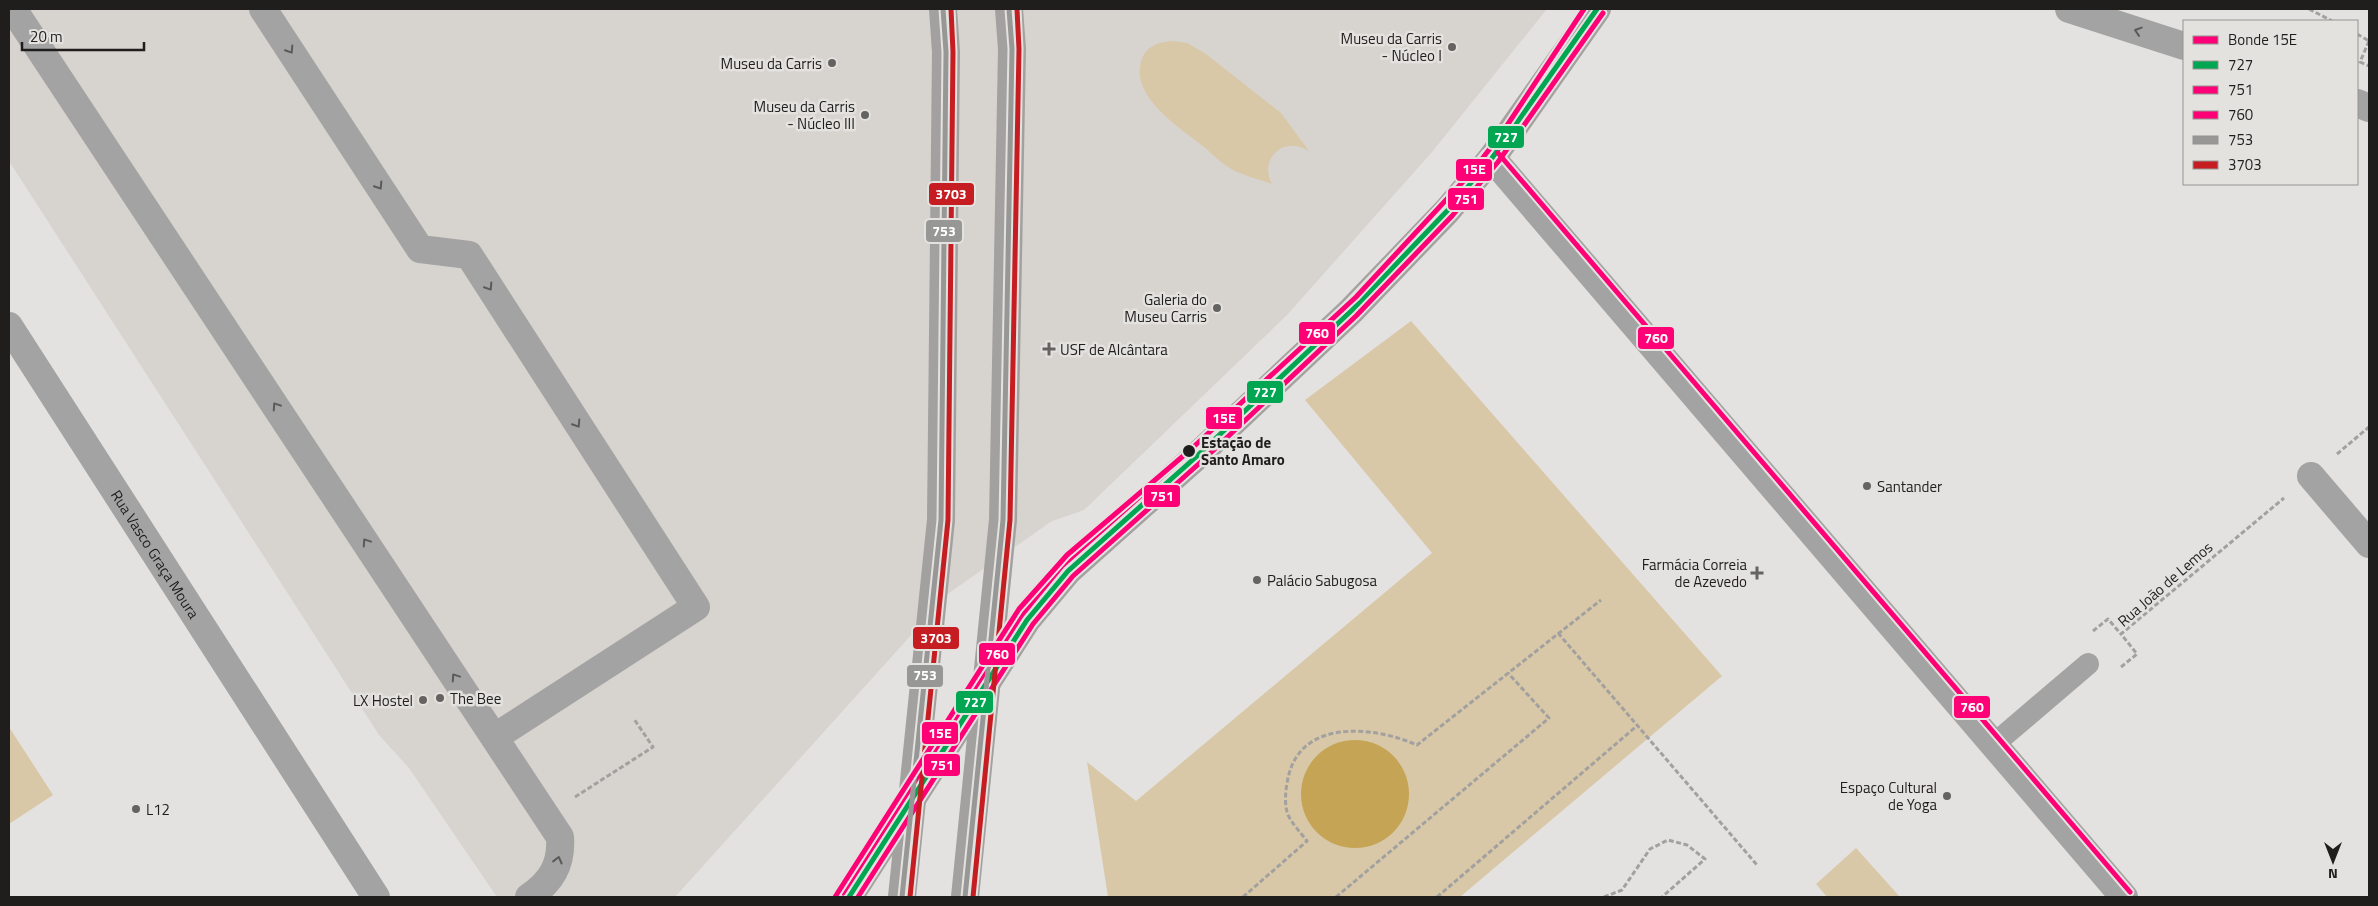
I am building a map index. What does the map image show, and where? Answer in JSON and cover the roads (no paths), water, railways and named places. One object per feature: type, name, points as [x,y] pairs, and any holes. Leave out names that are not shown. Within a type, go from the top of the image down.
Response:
[{"type":"highway","points":[[902,897],[940,520],[946,52],[943,9]]},
{"type":"highway","points":[[965,897],[1003,520],[1012,49],[1009,9]]},
{"type":"main road","points":[[849,897],[1027,620],[1068,571],[1196,456],[1352,311],[1447,211],[1492,158],[1597,9]]},
{"type":"street","points":[[13,9],[560,837],[559,860],[548,882],[529,897]]},
{"type":"street","points":[[263,9],[420,249],[469,256],[696,607],[495,737]]},
{"type":"street","points":[[2069,9],[2183,46]]},
{"type":"street","points":[[1492,158],[2124,897]]},
{"type":"street","name":"Rua Vasco Graça Moura","points":[[9,326],[376,897]]},
{"type":"street","points":[[2311,476],[2369,544]]},
{"type":"lane","points":[[1993,744],[2088,664]]},
{"type":"tram line","name":"15E","points":[[835,897],[1019,609],[1067,555],[1189,451],[1356,297],[1471,173],[1502,133],[1584,9]]},
{"type":"place","name":"Museu da Carris - Núcleo I","points":[[1452,47]]},
{"type":"place","name":"Museu da Carris","points":[[832,63]]},
{"type":"place","name":"Museu da Carris - Núcleo III","points":[[865,115]]},
{"type":"place","name":"Galeria do Museu Carris","points":[[1217,308]]},
{"type":"place","name":"USF de Alcântara","points":[[1049,349]]},
{"type":"place","name":"Estação de Santo Amaro","points":[[1189,451]]},
{"type":"place","name":"Santander","points":[[1867,486]]},
{"type":"place","name":"Farmácia Correia de Azevedo","points":[[1757,573]]},
{"type":"place","name":"Palácio Sabugosa","points":[[1257,580]]},
{"type":"place","name":"The Bee","points":[[440,698]]},
{"type":"place","name":"LX Hostel","points":[[423,700]]},
{"type":"place","name":"Espaço Cultural de Yoga","points":[[1947,796]]},
{"type":"place","name":"L12","points":[[136,809]]}]
